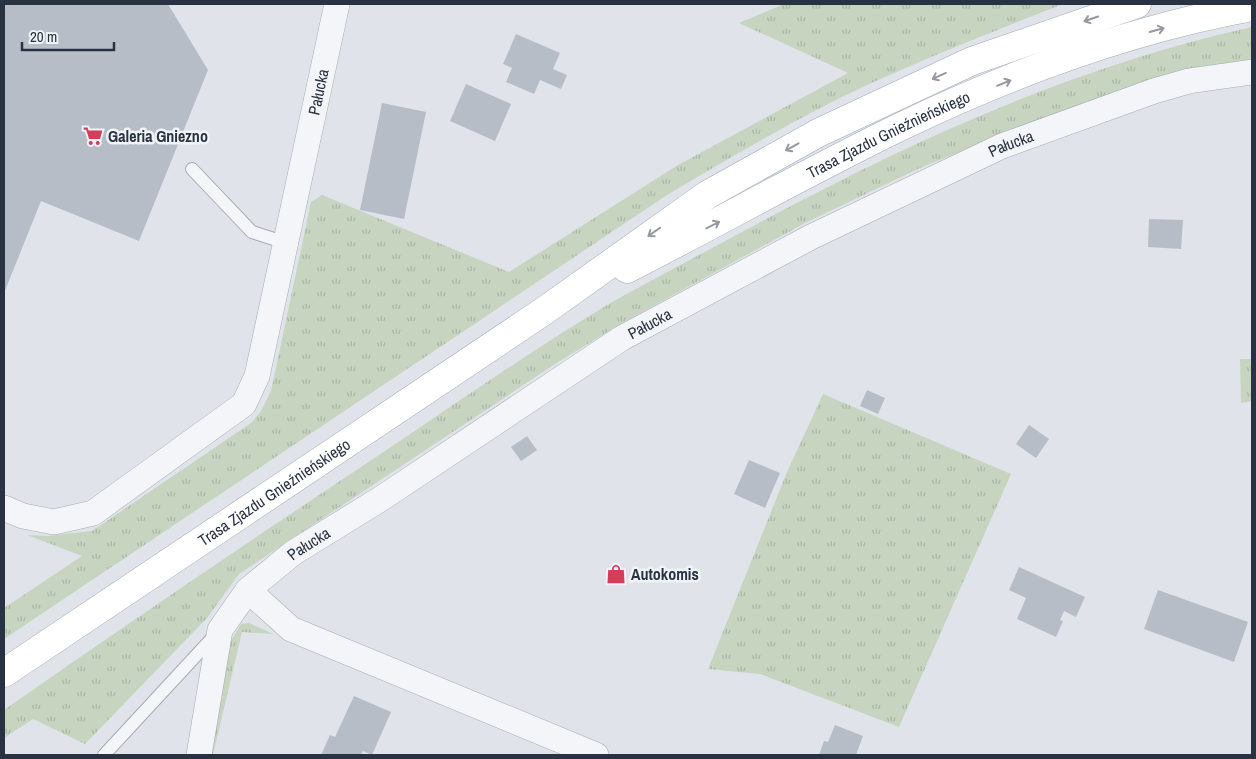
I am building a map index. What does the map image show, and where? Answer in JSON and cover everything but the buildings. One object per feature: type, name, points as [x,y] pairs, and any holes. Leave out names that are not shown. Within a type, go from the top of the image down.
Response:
[{"type":"main road","name":"Trasa Zjazdu Gnieźnieńskiego","points":[[4,673],[544,310],[707,194],[818,133],[972,61],[1137,4]]},
{"type":"main road","name":"Trasa Zjazdu Gnieźnieńskiego","points":[[544,310],[723,220],[832,160],[966,98],[1094,49],[1157,30],[1252,7]]},
{"type":"street","name":"Pałucka","points":[[4,508],[23,516],[54,522],[93,513],[244,404],[257,376],[336,4]]},
{"type":"street","name":"Pałucka","points":[[199,755],[220,630],[248,590],[293,553],[382,498],[622,338],[811,237],[1002,146],[1154,91],[1189,81],[1252,72]]},
{"type":"street","points":[[248,590],[291,629],[596,755]]},
{"type":"lane","points":[[192,169],[252,232],[286,243]]},
{"type":"lane","points":[[104,755],[220,630]]},
{"type":"green space","points":[[784,4],[1063,4],[940,53],[841,97],[667,195],[4,639],[4,608],[82,556],[27,535],[48,536],[92,531],[251,423],[261,411],[271,391],[311,202],[322,195],[509,272],[678,165],[848,73],[739,23]]},
{"type":"green space","points":[[1252,27],[1252,59],[1205,67],[1015,130],[922,167],[807,222],[622,323],[555,364],[239,574],[207,618],[85,744],[33,719],[4,738],[4,710],[289,515],[523,358],[607,305],[863,169],[989,112],[1119,64],[1185,44]]},
{"type":"green space","points":[[1240,359],[1252,359],[1252,401],[1241,403]]},
{"type":"green space","points":[[823,394],[1011,474],[899,727],[760,674],[708,669],[787,472]]},
{"type":"green space","points":[[249,623],[273,634],[242,632],[213,755],[204,755],[228,646],[241,624]]},
{"type":"place","name":"Galeria Gniezno","points":[[93,136]]},
{"type":"place","name":"Autokomis","points":[[616,574]]}]
